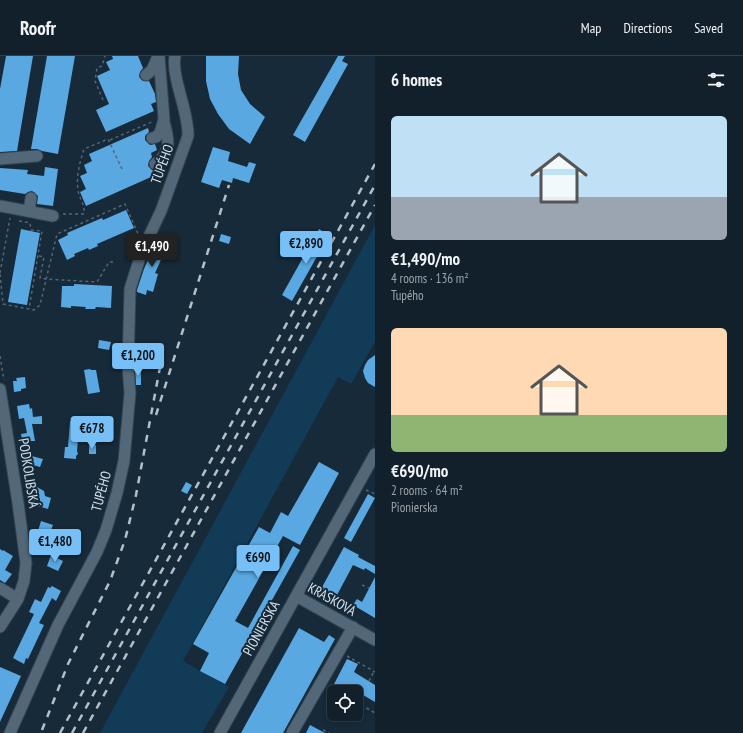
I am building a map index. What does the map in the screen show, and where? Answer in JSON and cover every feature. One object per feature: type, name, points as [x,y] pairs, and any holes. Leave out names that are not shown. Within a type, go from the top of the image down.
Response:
[{"type":"street","points":[[146,75],[152,70],[159,56]]},
{"type":"street","points":[[155,164],[165,155],[168,145],[163,118],[159,56]]},
{"type":"street","name":"TUPÉHO","points":[[10,733],[58,624],[97,552],[106,530],[117,493],[124,461],[130,393],[128,367],[130,288],[142,251],[161,211],[188,136],[188,123],[176,76],[175,56]]},
{"type":"street","points":[[152,138],[156,137],[160,133],[163,118]]},
{"type":"street","points":[[0,159],[37,156]]},
{"type":"street","points":[[29,211],[31,198]]},
{"type":"street","points":[[0,206],[53,216]]},
{"type":"street","name":"PODKOLIBSKÁ","points":[[0,389],[26,563],[24,581],[18,599],[0,627]]},
{"type":"street","name":"PIONIERSKA","points":[[220,733],[375,454]]},
{"type":"street","points":[[0,588],[18,599]]},
{"type":"street","name":"KRASKOVA","points":[[296,596],[375,640]]},
{"type":"street","points":[[292,733],[352,627]]},
{"type":"path","points":[[103,100],[95,81],[97,68],[102,66],[105,56]]},
{"type":"path","points":[[53,216],[55,214],[84,214],[85,206],[78,191],[77,173],[84,149],[108,138],[109,140],[163,118]]},
{"type":"path","points":[[109,140],[122,169]]},
{"type":"path","points":[[11,208],[0,273],[3,304],[34,310],[40,305],[57,234],[125,204],[140,237]]},
{"type":"path","points":[[18,221],[30,223],[31,230],[42,231],[29,309]]},
{"type":"path","points":[[39,256],[44,257],[40,278],[46,279],[97,282],[109,262],[113,262]]},
{"type":"path","points":[[364,489],[375,494]]},
{"type":"path","points":[[362,585],[369,588]]},
{"type":"path","points":[[339,652],[374,671],[369,681]]},
{"type":"path","points":[[363,706],[375,713]]},
{"type":"path","points":[[323,730],[329,733]]},
{"type":"shaded area","points":[[375,225],[375,342],[351,384],[338,377],[183,661],[229,687],[202,733],[100,733]]},
{"type":"building","points":[[6,56],[33,56],[17,151],[0,152],[0,89]]},
{"type":"building","points":[[47,56],[75,56],[58,154],[31,149]]},
{"type":"building","points":[[112,56],[138,56],[143,68],[139,77],[143,81],[149,81],[155,94],[156,102],[151,104],[154,111],[106,132],[96,110],[109,104],[97,76],[110,70],[106,62],[113,59]]},
{"type":"building","points":[[206,56],[239,56],[238,74],[241,90],[250,104],[265,117],[250,144],[229,129],[218,114],[210,99],[206,81]]},
{"type":"building","points":[[338,56],[345,56],[342,61],[348,64],[305,142],[293,135]]},
{"type":"building","points":[[148,128],[149,132],[145,136],[145,140],[150,145],[155,144],[157,150],[151,153],[152,157],[148,166],[152,170],[158,170],[160,173],[86,206],[80,192],[86,189],[80,176],[87,173],[84,165],[92,161],[89,154]]},
{"type":"building","points":[[213,147],[230,152],[228,161],[247,167],[249,162],[256,164],[249,183],[233,178],[232,183],[222,180],[219,188],[201,182]]},
{"type":"building","points":[[45,167],[58,169],[53,206],[37,204],[38,196],[32,191],[25,194],[0,190],[0,168],[28,170],[27,174],[44,176]]},
{"type":"building","points":[[126,210],[134,228],[97,244],[98,246],[89,250],[88,248],[74,254],[75,256],[67,260],[58,240],[68,235],[67,233],[102,218],[103,220]]},
{"type":"building","points":[[21,229],[40,233],[27,305],[8,302]]},
{"type":"building","points":[[319,229],[329,235],[292,301],[282,295]]},
{"type":"building","points":[[221,234],[231,237],[229,244],[219,241]]},
{"type":"building","points":[[157,239],[168,244],[155,273],[158,274],[153,292],[147,290],[146,295],[137,292],[137,290]]},
{"type":"building","points":[[74,284],[112,286],[111,308],[96,307],[95,309],[85,309],[86,307],[61,307],[62,286],[74,286]]},
{"type":"building","points":[[99,340],[111,342],[109,350],[98,348]]},
{"type":"building","points":[[375,355],[375,387],[368,383],[363,371],[368,360]]},
{"type":"building","points":[[135,369],[141,369],[141,385],[136,385]]},
{"type":"building","points":[[84,370],[96,370],[100,392],[88,394]]},
{"type":"building","points":[[25,377],[26,388],[21,389],[21,391],[14,392],[13,381],[17,381],[16,378]]},
{"type":"building","points":[[29,404],[30,409],[32,408],[33,417],[42,416],[42,424],[32,424],[35,441],[29,441],[29,444],[23,445],[21,434],[27,433],[24,418],[19,419],[17,406]]},
{"type":"building","points":[[70,421],[88,422],[87,430],[79,429],[78,454],[76,459],[64,458],[65,447],[68,447]]},
{"type":"building","points":[[89,445],[96,445],[96,454],[89,454]]},
{"type":"building","points":[[28,455],[43,459],[40,467],[26,463]]},
{"type":"building","points":[[319,462],[339,473],[300,545],[283,536],[235,621],[248,628],[293,546],[300,550],[225,684],[200,671],[209,653],[193,644],[259,527],[270,533],[281,512],[288,516]]},
{"type":"building","points":[[186,482],[192,485],[187,494],[181,491]]},
{"type":"building","points":[[37,487],[44,491],[45,496],[51,498],[48,509],[31,504],[34,494],[36,494]]},
{"type":"building","points":[[368,494],[375,498],[351,542],[344,538]]},
{"type":"building","points":[[41,521],[53,525],[51,530],[54,531],[52,538],[41,534],[38,531]]},
{"type":"building","points":[[344,547],[359,555],[358,557],[375,566],[375,574],[365,568],[364,570],[353,565],[336,597],[321,589]]},
{"type":"building","points":[[0,549],[13,556],[5,570],[12,574],[5,583],[0,580]]},
{"type":"building","points":[[51,555],[63,561],[58,571],[47,566]]},
{"type":"building","points":[[375,577],[375,618],[353,605],[357,599],[362,602]]},
{"type":"building","points":[[52,586],[61,591],[56,601],[52,598],[39,623],[44,625],[28,659],[26,658],[24,664],[13,658],[34,614],[29,612],[35,599],[41,602],[48,587],[50,588]]},
{"type":"building","points":[[299,628],[324,642],[329,635],[335,639],[283,733],[241,733]]},
{"type":"building","points":[[347,659],[358,664],[354,672],[375,685],[375,702],[363,695],[363,685],[334,685]]},
{"type":"building","points":[[0,667],[21,676],[0,722]]},
{"type":"building","points":[[310,725],[325,733],[306,733]]},
{"type":"railway","points":[[60,733],[375,164]]},
{"type":"railway","points":[[156,415],[229,185]]},
{"type":"railway","points":[[72,733],[375,185]]},
{"type":"railway","points":[[83,733],[375,205]]},
{"type":"railway","points":[[42,730],[68,664],[110,581],[125,540],[136,495],[164,346]]}]
